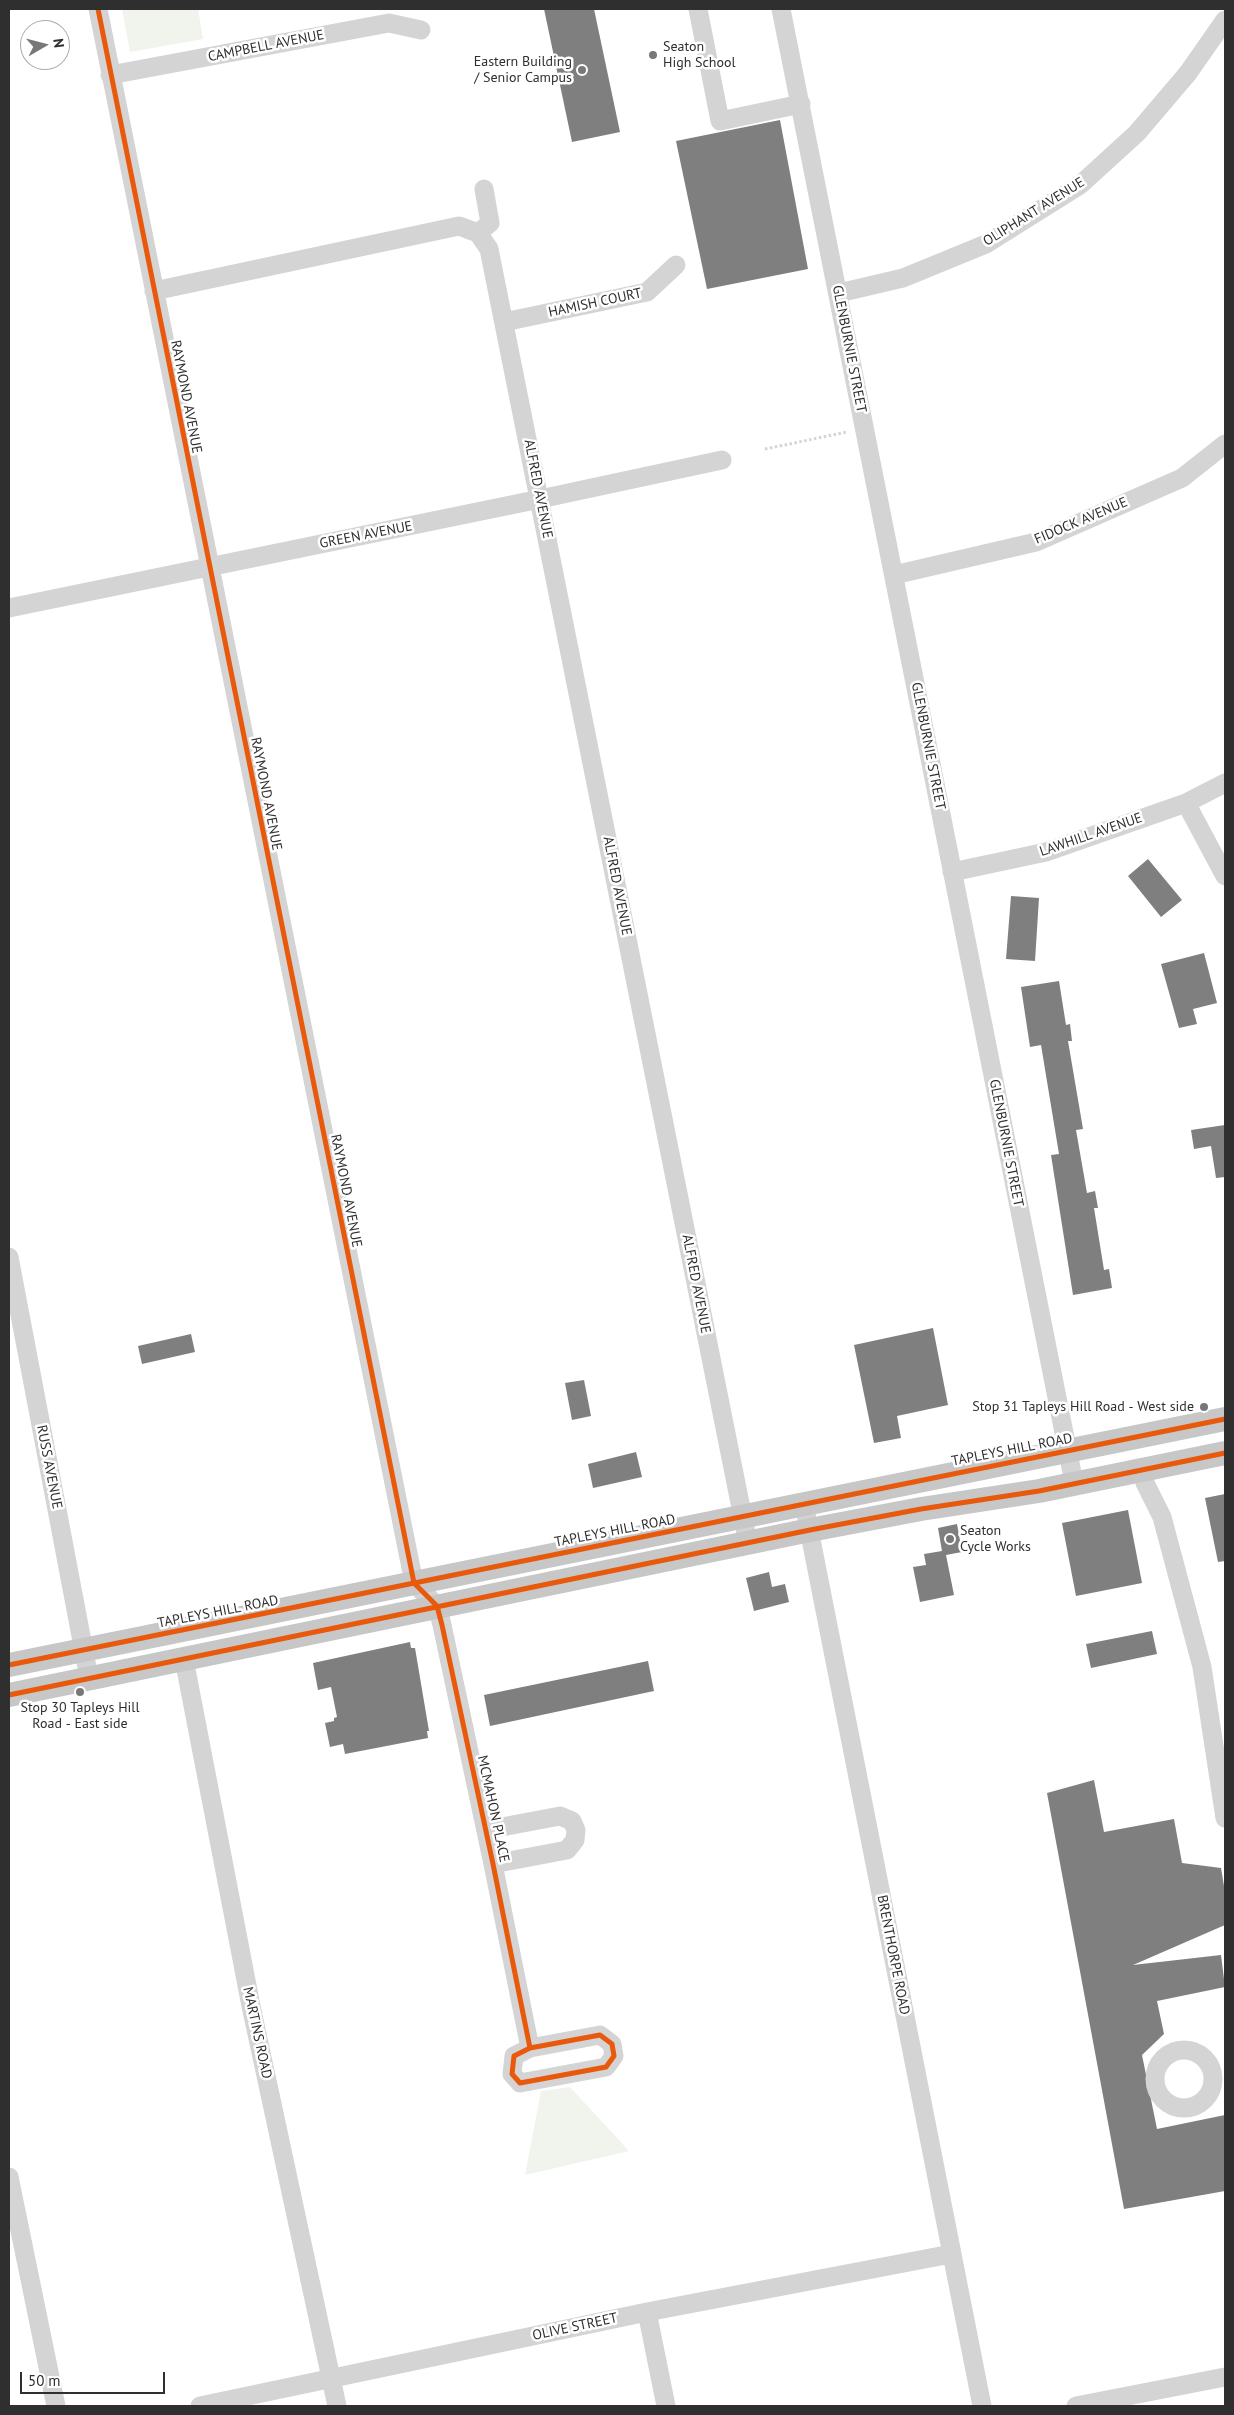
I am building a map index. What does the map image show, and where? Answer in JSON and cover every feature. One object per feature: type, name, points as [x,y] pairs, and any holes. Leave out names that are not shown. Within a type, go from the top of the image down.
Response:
[{"type":"main road","name":"TAPLEYS HILL ROAD","points":[[9,1666],[1225,1419]]},
{"type":"main road","points":[[9,1695],[810,1530],[1074,1483],[1225,1453]]},
{"type":"street","name":"RAYMOND AVENUE","points":[[98,9],[414,1583]]},
{"type":"street","points":[[698,9],[720,121],[801,104]]},
{"type":"street","name":"GLENBURNIE STREET","points":[[781,9],[839,293],[1074,1483]]},
{"type":"street","name":"OLIPHANT AVENUE","points":[[839,293],[903,278],[986,244],[1080,186],[1137,133],[1188,73],[1225,20]]},
{"type":"street","name":"CAMPBELL AVENUE","points":[[110,75],[389,23],[421,30]]},
{"type":"street","points":[[154,291],[459,226],[478,234],[490,223],[484,189]]},
{"type":"street","name":"ALFRED AVENUE","points":[[478,234],[489,249],[748,1543]]},
{"type":"street","name":"HAMISH COURT","points":[[504,322],[647,292],[676,265]]},
{"type":"street","name":"FIDOCK AVENUE","points":[[894,575],[1036,542],[1182,478],[1225,444]]},
{"type":"street","name":"GREEN AVENUE","points":[[9,608],[540,500],[722,460]]},
{"type":"street","name":"LAWHILL AVENUE","points":[[952,872],[1046,852],[1186,803],[1225,783]]},
{"type":"street","points":[[1186,803],[1225,876]]},
{"type":"street","name":"RUSS AVENUE","points":[[9,1257],[89,1678]]},
{"type":"street","points":[[1141,1470],[1162,1517],[1202,1667],[1225,1818]]},
{"type":"street","name":"BRENTHORPE ROAD","points":[[804,1504],[982,2406]]},
{"type":"street","name":"MCMAHON PLACE","points":[[414,1583],[437,1606],[445,1635],[530,2048]]},
{"type":"street","name":"MARTINS ROAD","points":[[184,1658],[251,2006],[337,2406]]},
{"type":"street","name":"MCMAHON PLACE","points":[[486,1830],[560,1816],[572,1821],[576,1830],[576,1840],[567,1850],[493,1864]]},
{"type":"street","points":[[600,2035],[612,2044],[614,2056],[606,2067],[520,2082],[512,2074],[514,2056],[530,2048],[600,2035]]},
{"type":"street","points":[[9,2177],[56,2406]]},
{"type":"street","name":"OLIVE STREET","points":[[200,2406],[647,2312],[952,2254]]},
{"type":"street","points":[[647,2312],[666,2406]]},
{"type":"street","points":[[1076,2406],[1225,2377]]},
{"type":"path","points":[[765,449],[865,428]]},
{"type":"shaded area","points":[[122,9],[198,9],[203,39],[130,52]]},
{"type":"shaded area","points":[[570,2087],[629,2151],[525,2175],[541,2091]]},
{"type":"building","name":"Eastern Building / Senior Campus","points":[[544,9],[594,9],[620,132],[572,142]]},
{"type":"building","points":[[780,120],[808,269],[707,289],[676,141]]},
{"type":"building","points":[[1148,859],[1182,900],[1161,917],[1128,876]]},
{"type":"building","points":[[1011,896],[1039,898],[1035,961],[1006,959]]},
{"type":"building","points":[[1204,953],[1217,1003],[1193,1009],[1197,1024],[1179,1028],[1161,964]]},
{"type":"building","points":[[1059,981],[1066,1025],[1070,1024],[1072,1041],[1068,1041],[1083,1129],[1076,1130],[1087,1193],[1095,1191],[1098,1208],[1094,1208],[1104,1270],[1109,1269],[1112,1288],[1073,1295],[1051,1155],[1059,1154],[1041,1045],[1030,1047],[1021,987]]},
{"type":"building","points":[[1225,1125],[1225,1177],[1216,1178],[1211,1146],[1194,1149],[1191,1130]]},
{"type":"building","points":[[933,1328],[948,1405],[897,1416],[901,1438],[874,1443],[854,1345]]},
{"type":"building","points":[[191,1334],[195,1352],[142,1364],[138,1346]]},
{"type":"building","points":[[584,1380],[591,1416],[572,1420],[565,1383]]},
{"type":"building","points":[[636,1452],[642,1477],[593,1488],[588,1464]]},
{"type":"building","points":[[1225,1494],[1225,1561],[1218,1562],[1205,1498]]},
{"type":"building","points":[[1128,1510],[1142,1583],[1076,1596],[1062,1523]]},
{"type":"building","points":[[957,1524],[962,1552],[946,1555],[954,1595],[920,1602],[913,1567],[926,1565],[924,1554],[942,1551],[938,1528]]},
{"type":"building","points":[[769,1572],[772,1587],[785,1584],[789,1602],[754,1611],[746,1578]]},
{"type":"building","points":[[1152,1631],[1157,1654],[1091,1668],[1086,1644]]},
{"type":"building","points":[[410,1642],[411,1648],[415,1648],[429,1731],[427,1731],[428,1738],[345,1754],[343,1744],[330,1747],[325,1723],[334,1721],[334,1718],[337,1717],[331,1687],[318,1690],[313,1663]]},
{"type":"building","points":[[648,1661],[654,1691],[490,1726],[484,1695]]},
{"type":"building","points":[[1094,1780],[1104,1832],[1174,1819],[1182,1863],[1221,1868],[1225,1892],[1225,1925],[1133,1965],[1221,1955],[1225,1987],[1157,2001],[1164,2034],[1142,2055],[1157,2129],[1225,2115],[1225,2191],[1124,2209],[1047,1793]]},
{"type":"cycle path","points":[[98,9],[414,1583],[437,1606],[442,1625],[530,2048],[514,2056],[512,2074],[520,2083],[606,2067],[614,2056],[612,2044],[600,2035],[530,2048]]},
{"type":"cycle path","points":[[9,1665],[1225,1419]]},
{"type":"cycle path","points":[[9,1695],[810,1530],[921,1509],[1039,1491],[1225,1453]]},
{"type":"place","name":"Seaton High School","points":[[653,55]]},
{"type":"place","name":"Eastern Building / Senior Campus","points":[[582,70]]},
{"type":"place","name":"Stop 31 Tapleys Hill Road - West side","points":[[1204,1407]]},
{"type":"place","name":"Seaton Cycle Works","points":[[950,1539]]},
{"type":"place","name":"Stop 30 Tapleys Hill Road - East side","points":[[80,1692]]}]
